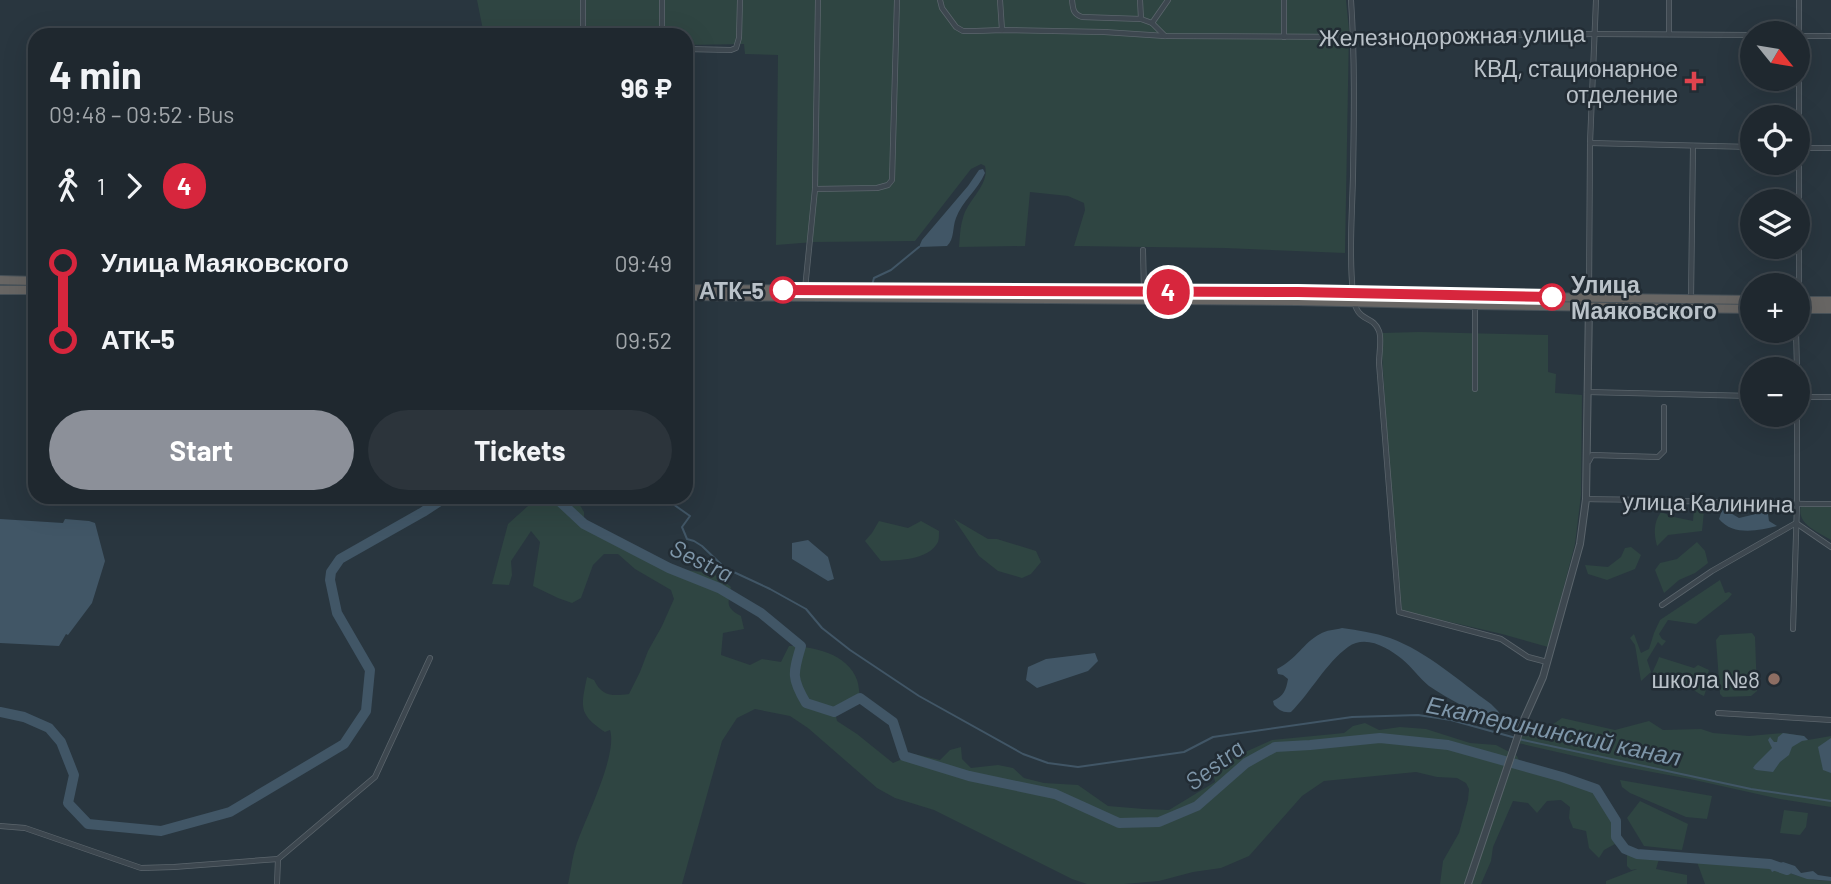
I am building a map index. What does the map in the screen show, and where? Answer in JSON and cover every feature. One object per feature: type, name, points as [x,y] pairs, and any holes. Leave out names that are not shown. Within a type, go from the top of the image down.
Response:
[{"type":"highway","points":[[0,280],[28,281]]},
{"type":"highway","points":[[693,289],[1144,292],[1589,302],[1740,308]]},
{"type":"highway","points":[[0,290],[28,290]]},
{"type":"highway","points":[[693,296],[1353,298],[1475,305],[1740,300]]},
{"type":"highway","points":[[1810,302],[1831,301]]},
{"type":"highway","points":[[1810,305],[1831,309]]},
{"type":"street","points":[[583,0],[583,28]]},
{"type":"street","points":[[662,0],[662,28]]},
{"type":"street","points":[[693,49],[736,48],[739,38],[740,0]]},
{"type":"street","points":[[805,290],[815,189],[818,0]]},
{"type":"street","points":[[815,189],[877,188],[888,185],[892,180],[897,0]]},
{"type":"street","name":"Железнодорожная улица","points":[[940,0],[942,8],[956,27],[963,31],[1284,37],[1740,35]]},
{"type":"street","points":[[1000,0],[1002,30]]},
{"type":"street","points":[[1072,0],[1073,11],[1082,17],[1141,19],[1152,23],[1165,36]]},
{"type":"street","points":[[1140,0],[1141,19]]},
{"type":"street","points":[[1152,23],[1168,0]]},
{"type":"street","points":[[1284,0],[1284,37]]},
{"type":"street","points":[[1351,0],[1355,78],[1351,258],[1353,298],[1357,313],[1375,325],[1380,332],[1379,363],[1399,612],[1501,639],[1528,657],[1548,662]]},
{"type":"street","points":[[1468,884],[1522,724],[1548,662],[1577,556],[1586,499],[1590,143],[1596,0]]},
{"type":"street","points":[[1669,34],[1670,0]]},
{"type":"street","points":[[1798,21],[1799,0]]},
{"type":"street","points":[[1810,36],[1831,36]]},
{"type":"street","points":[[1590,143],[1740,147]]},
{"type":"street","points":[[1691,299],[1693,146]]},
{"type":"street","points":[[1810,148],[1831,148]]},
{"type":"street","points":[[1798,175],[1798,273]]},
{"type":"street","points":[[1143,250],[1144,292]]},
{"type":"street","points":[[1475,305],[1475,389]]},
{"type":"street","points":[[1587,392],[1740,396]]},
{"type":"street","points":[[1810,397],[1831,397]]},
{"type":"street","points":[[1586,490],[1589,482],[1589,458],[1592,455],[1661,455],[1664,451],[1664,407]]},
{"type":"street","points":[[1793,629],[1798,427]]},
{"type":"street","name":"улица Калинина","points":[[1586,499],[1831,503]]},
{"type":"street","points":[[1796,523],[1831,547]]},
{"type":"street","points":[[1662,605],[1713,571],[1796,523]]},
{"type":"street","points":[[0,826],[25,828],[141,868],[278,859],[375,777],[430,658]]},
{"type":"street","points":[[1718,713],[1831,720]]},
{"type":"street","points":[[277,884],[278,859]]},
{"type":"green space","points":[[477,0],[1346,0],[1349,30],[1345,253],[1074,246],[1085,210],[1084,203],[1068,196],[1030,192],[1025,246],[959,247],[965,211],[986,173],[985,166],[981,164],[971,169],[915,241],[776,245],[778,55],[745,54],[744,44],[693,45],[693,28],[483,28]]},
{"type":"green space","points":[[1382,333],[1548,335],[1548,372],[1556,374],[1555,393],[1582,395],[1581,495],[1575,544],[1548,647],[1402,611],[1381,340]]},
{"type":"green space","points":[[530,504],[579,504],[584,512],[584,525],[669,568],[718,576],[731,587],[729,604],[732,610],[741,616],[744,629],[723,633],[721,655],[750,665],[762,659],[781,662],[789,646],[798,646],[829,653],[838,658],[846,664],[857,680],[860,698],[835,712],[837,721],[893,763],[914,754],[940,760],[950,750],[961,747],[962,759],[971,768],[998,765],[1013,768],[1024,778],[1044,783],[1078,785],[1108,806],[1169,810],[1215,782],[1212,767],[1272,740],[1344,733],[1353,726],[1365,723],[1379,730],[1400,727],[1426,729],[1470,743],[1496,745],[1517,756],[1521,766],[1596,789],[1616,821],[1616,837],[1635,852],[1660,856],[1656,869],[1687,875],[1687,884],[1606,884],[1606,881],[1637,869],[1631,870],[1627,866],[1627,854],[1615,844],[1604,850],[1599,858],[1589,848],[1586,831],[1573,828],[1569,818],[1570,807],[1561,800],[1547,801],[1537,813],[1528,803],[1513,801],[1493,847],[1491,861],[1481,884],[1440,884],[1443,861],[1459,833],[1469,789],[1466,783],[1457,778],[1416,772],[1324,781],[1302,796],[1249,856],[1221,868],[1159,881],[1087,884],[934,810],[895,798],[877,788],[808,728],[790,716],[755,709],[737,718],[722,741],[682,884],[568,884],[573,855],[605,771],[611,741],[610,730],[605,732],[586,715],[583,696],[587,677],[594,680],[604,692],[629,694],[674,599],[671,590],[635,569],[618,554],[604,554],[593,565],[581,598],[572,603],[558,598],[533,586],[540,542],[531,531],[511,561],[512,575],[509,585],[492,584],[508,524]]},
{"type":"green space","points":[[1801,506],[1831,506],[1831,540],[1805,523],[1800,512]]},
{"type":"green space","points":[[1694,508],[1704,511],[1702,531],[1668,535],[1657,546],[1655,529],[1661,512],[1693,521]]},
{"type":"green space","points":[[954,519],[988,539],[997,539],[1036,551],[1041,562],[1031,574],[1022,578],[998,571],[979,556]]},
{"type":"green space","points":[[879,521],[908,528],[921,521],[939,531],[938,542],[920,556],[881,561],[865,541]]},
{"type":"green space","points":[[1697,542],[1705,551],[1708,563],[1679,580],[1664,593],[1655,570],[1660,563],[1677,559]]},
{"type":"green space","points":[[1631,547],[1641,555],[1635,569],[1607,580],[1588,574],[1585,565],[1608,567],[1621,557],[1625,548]]},
{"type":"green space","points":[[1720,580],[1725,593],[1732,594],[1696,624],[1668,620],[1659,634],[1666,641],[1662,646],[1658,642],[1647,660],[1651,672],[1641,681],[1635,645],[1630,638],[1634,634],[1641,653],[1649,649],[1660,620]]},
{"type":"green space","points":[[1752,633],[1755,637],[1757,691],[1751,696],[1723,697],[1720,694],[1716,640],[1720,635]]},
{"type":"green space","points":[[1659,657],[1709,670],[1703,688],[1706,690],[1704,696],[1683,685],[1651,678]]},
{"type":"green space","points":[[1562,718],[1615,730],[1649,721],[1663,730],[1701,729],[1713,733],[1749,736],[1783,733],[1804,736],[1808,740],[1831,736],[1831,807],[1780,799],[1518,743],[1520,736],[1536,736]]},
{"type":"green space","points":[[1620,780],[1712,796],[1707,819],[1686,817],[1630,793],[1622,787]]},
{"type":"green space","points":[[1640,801],[1688,824],[1682,850],[1644,846],[1627,818]]},
{"type":"green space","points":[[1784,810],[1808,813],[1806,827],[1800,835],[1780,833]]},
{"type":"green space","points":[[1697,862],[1772,867],[1771,870],[1831,881],[1831,884],[1705,884]]},
{"type":"water","points":[[983,169],[985,173],[982,179],[959,212],[947,246],[919,247],[979,170]]},
{"type":"water","points":[[1722,510],[1739,518],[1768,514],[1769,521],[1777,526],[1754,530],[1731,528],[1719,519]]},
{"type":"water","points":[[0,519],[63,523],[65,519],[95,523],[105,561],[92,603],[59,646],[0,643]]},
{"type":"water","points":[[808,540],[828,557],[834,579],[828,581],[792,559],[792,543]]},
{"type":"water","points":[[1342,628],[1384,636],[1417,651],[1491,704],[1500,715],[1497,719],[1462,706],[1429,686],[1406,662],[1369,642],[1355,643],[1340,654],[1291,712],[1283,712],[1274,705],[1273,701],[1284,692],[1288,679],[1278,674],[1277,669],[1290,661],[1314,638]]},
{"type":"water","points":[[1095,653],[1098,661],[1088,671],[1037,688],[1026,680],[1028,667],[1046,659]]},
{"type":"water","points":[[1783,733],[1804,736],[1808,740],[1792,747],[1789,755],[1773,772],[1753,768],[1772,748],[1768,740],[1770,737],[1777,742]]},
{"type":"water","points":[[1831,738],[1831,773],[1823,770],[1818,747]]},
{"type":"water","points":[[1783,862],[1795,866],[1801,873],[1813,871],[1818,875],[1831,877],[1831,881],[1807,879],[1778,869],[1772,872],[1775,865]]},
{"type":"waterway","points":[[872,285],[874,278],[891,270],[919,247]]},
{"type":"waterway","name":"Sestra","points":[[0,712],[24,717],[49,728],[61,742],[74,775],[68,803],[88,824],[161,831],[230,812],[344,744],[366,711],[370,670],[337,613],[330,580],[331,572],[340,559],[435,504]]},
{"type":"waterway","name":"Sestra","points":[[563,504],[584,524],[669,568],[719,588],[761,613],[801,646],[795,675],[806,703],[834,712],[860,698],[893,722],[904,756],[969,776],[1055,794],[1119,823],[1159,822],[1197,806],[1246,763],[1275,747],[1380,738],[1448,745],[1596,789],[1616,821],[1616,837],[1625,849],[1637,854],[1770,864],[1787,870]]},
{"type":"waterway","name":"Екатерининский канал","points":[[673,504],[690,516],[682,527],[687,539],[702,546],[725,568],[806,609],[822,628],[850,650],[919,696],[1023,754],[1048,763],[1078,767],[1184,752],[1213,737],[1352,717],[1418,715],[1451,720],[1523,740],[1751,789],[1831,801]]},
{"type":"bus line","name":"4","points":[[783,290],[1298,292],[1552,297]]},
{"type":"place","name":"КВД, стационарное отделение","points":[[1694,81]]},
{"type":"place","name":"АТК-5","points":[[783,290]]},
{"type":"place","name":"Улица Маяковского","points":[[1552,297]]},
{"type":"place","name":"школа №8","points":[[1774,679]]}]
